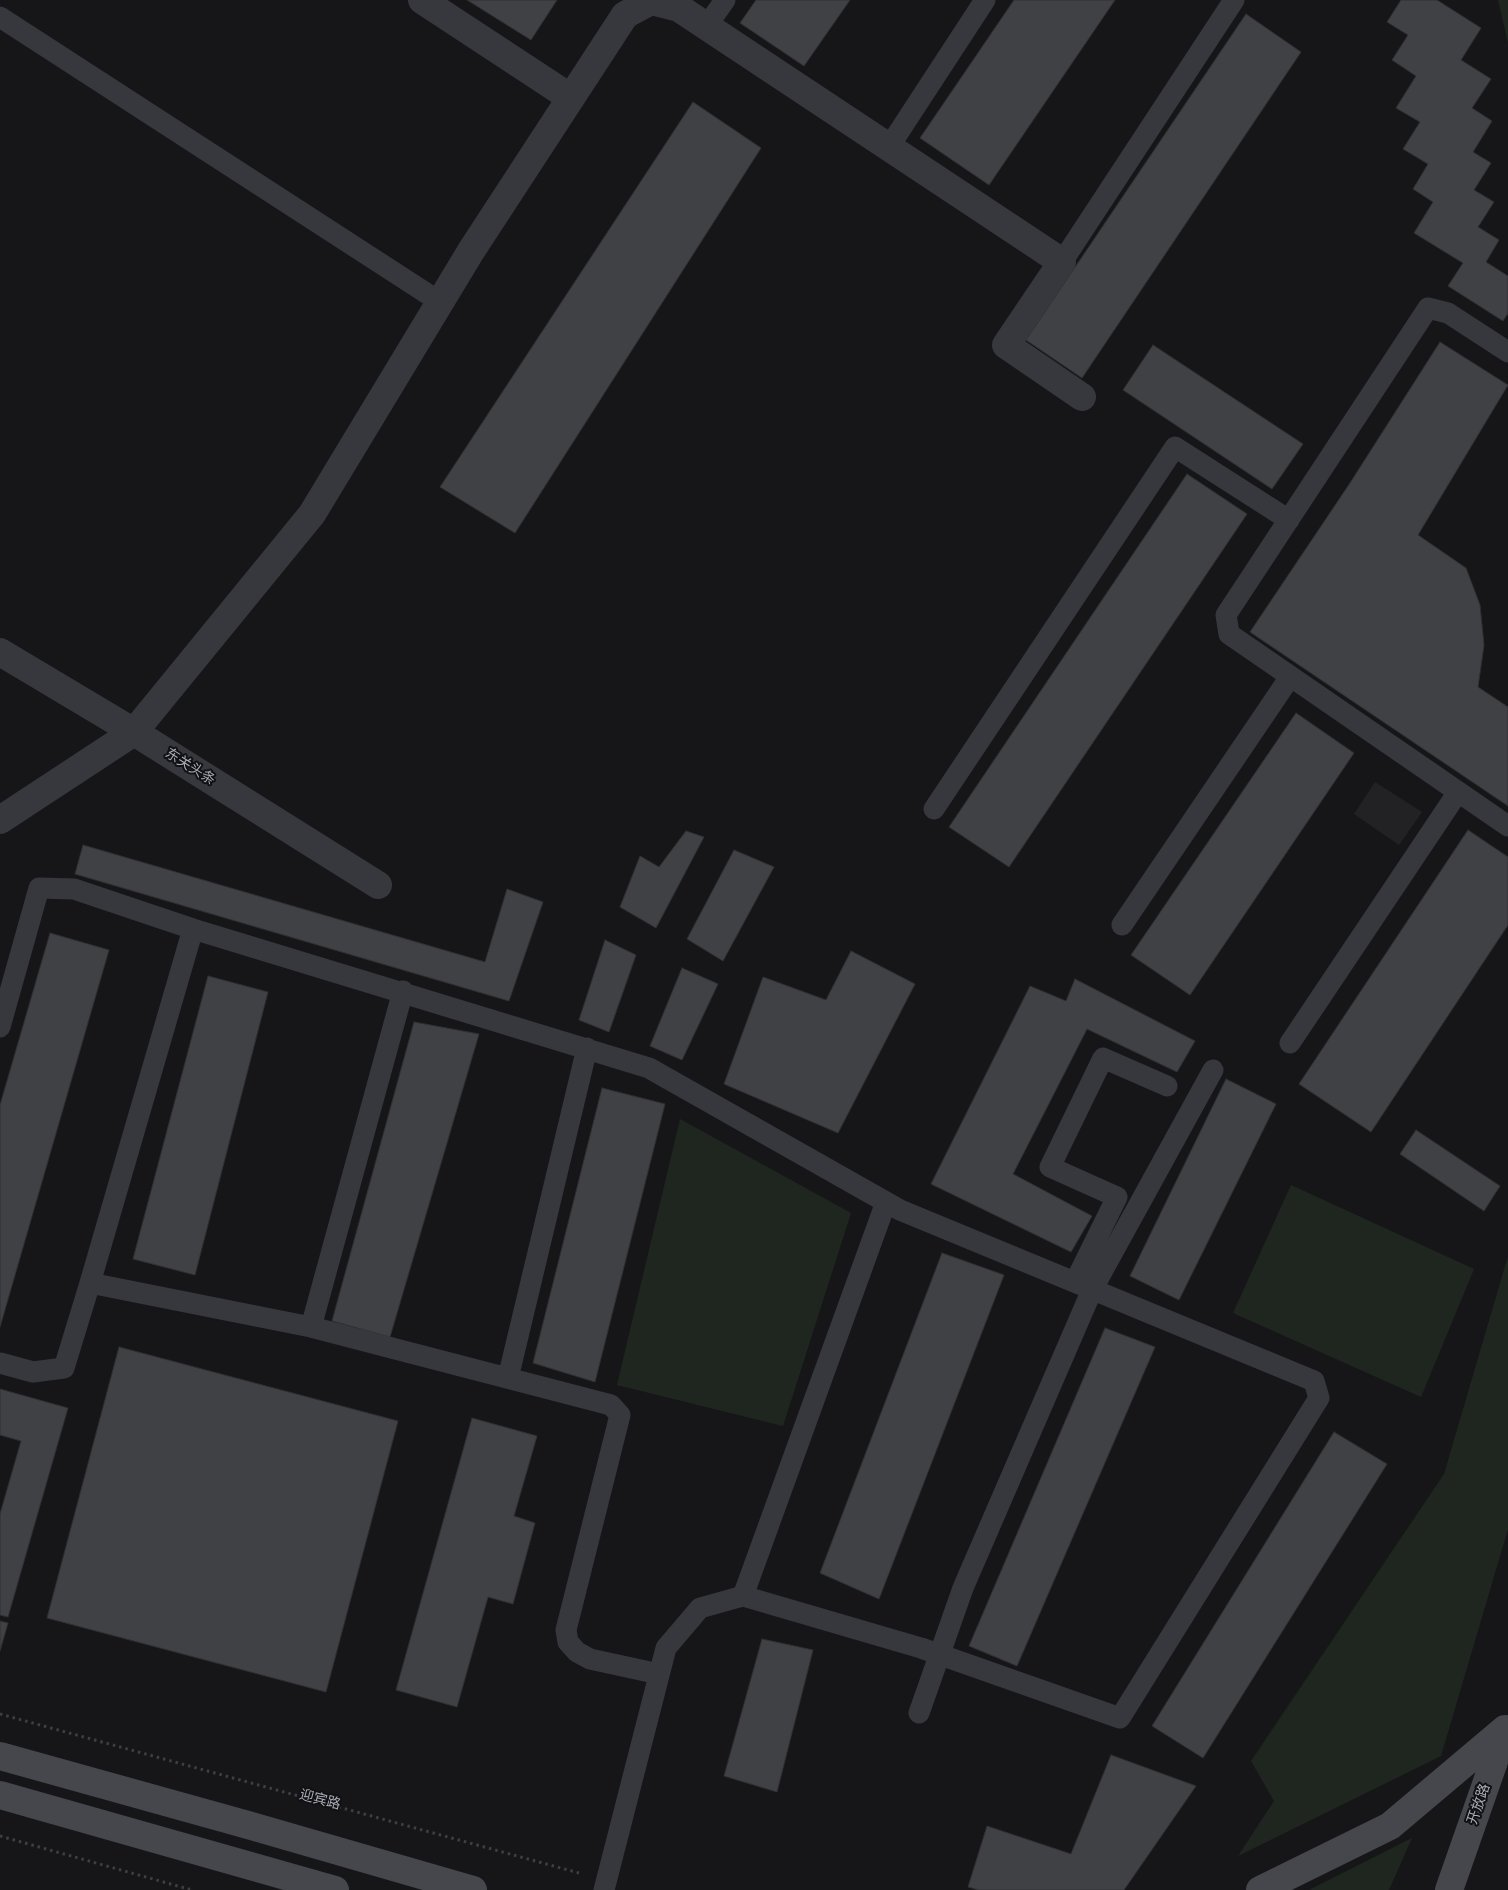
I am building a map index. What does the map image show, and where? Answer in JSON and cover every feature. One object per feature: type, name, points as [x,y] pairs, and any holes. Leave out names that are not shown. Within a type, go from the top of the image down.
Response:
[{"type":"main road","points":[[1260,1890],[1390,1826],[1507,1724]]},
{"type":"main road","name":"开放路","points":[[1449,1890],[1507,1724]]},
{"type":"main road","points":[[0,1756],[248,1824],[473,1890]]},
{"type":"main road","points":[[0,1795],[335,1890]]},
{"type":"street","points":[[0,820],[134,732],[312,514],[440,302],[624,15],[651,1],[678,8],[1062,262],[1006,345],[1082,397]]},
{"type":"street","points":[[428,2],[571,98]]},
{"type":"street","name":"东关头条","points":[[0,652],[134,732],[378,885]]},
{"type":"lane","points":[[706,27],[725,0]]},
{"type":"lane","points":[[889,147],[986,0]]},
{"type":"lane","points":[[1062,262],[1234,0]]},
{"type":"lane","points":[[0,17],[440,302]]},
{"type":"lane","points":[[1508,352],[1448,313],[1428,308],[1226,615],[1229,634],[1508,826]]},
{"type":"lane","points":[[934,809],[1175,448],[1288,520]]},
{"type":"lane","points":[[1122,925],[1290,676]]},
{"type":"lane","points":[[1290,1043],[1458,792]]},
{"type":"lane","points":[[0,1027],[40,888],[74,889],[193,929],[403,991],[649,1068],[900,1210],[1314,1381],[1319,1398],[1120,1718],[940,1654],[744,1596],[700,1608],[666,1648],[606,1885]]},
{"type":"lane","points":[[0,1363],[34,1372],[64,1368],[193,929]]},
{"type":"lane","points":[[311,1327],[403,991]]},
{"type":"lane","points":[[508,1378],[588,1048]]},
{"type":"lane","points":[[919,1713],[963,1588],[1084,1286],[1117,1197],[1050,1167],[1104,1058],[1167,1086]]},
{"type":"lane","points":[[1084,1286],[1213,1070]]},
{"type":"lane","points":[[744,1596],[886,1202]]},
{"type":"lane","points":[[90,1283],[311,1327],[611,1405],[620,1415],[566,1630],[568,1642],[577,1652],[590,1659],[659,1674]]},
{"type":"path","name":"迎宾路","points":[[0,1714],[606,1885]]},
{"type":"path","points":[[0,1836],[192,1890]]},
{"type":"shaded area","points":[[1498,0],[1508,0],[1508,43]]},
{"type":"shaded area","points":[[1375,782],[1422,812],[1399,845],[1354,814]]},
{"type":"shaded area","points":[[680,1119],[851,1213],[783,1426],[617,1385]]},
{"type":"shaded area","points":[[1291,1185],[1474,1269],[1421,1397],[1233,1313]]},
{"type":"shaded area","points":[[1508,1256],[1508,1529],[1441,1756],[1238,1856],[1274,1801],[1251,1761],[1444,1474]]},
{"type":"shaded area","points":[[1412,1838],[1389,1890],[1309,1890]]},
{"type":"building","points":[[467,0],[557,0],[531,40]]},
{"type":"building","points":[[756,0],[850,0],[804,66],[740,23]]},
{"type":"building","points":[[1014,0],[1115,0],[989,185],[920,138]]},
{"type":"building","points":[[1401,0],[1437,0],[1481,28],[1461,60],[1491,79],[1472,108],[1492,121],[1473,152],[1491,163],[1474,190],[1494,202],[1478,227],[1499,240],[1486,262],[1508,276],[1508,313],[1503,321],[1448,286],[1463,263],[1414,233],[1433,202],[1413,189],[1428,164],[1403,149],[1420,122],[1396,108],[1416,76],[1392,60],[1408,35],[1387,22]]},
{"type":"building","points":[[1246,14],[1301,52],[1082,378],[1026,340]]},
{"type":"building","points":[[693,102],[761,148],[515,533],[440,487]]},
{"type":"building","points":[[1440,342],[1508,385],[1418,535],[1466,568],[1480,605],[1484,645],[1478,687],[1508,707],[1508,806],[1250,632],[1350,483]]},
{"type":"building","points":[[1153,345],[1303,444],[1272,489],[1123,390]]},
{"type":"building","points":[[1187,474],[1247,514],[1009,867],[949,827]]},
{"type":"building","points":[[1296,713],[1354,753],[1190,995],[1131,955]]},
{"type":"building","points":[[1468,830],[1508,857],[1508,925],[1371,1132],[1299,1084]]},
{"type":"building","points":[[686,831],[704,837],[656,928],[620,907],[640,856],[659,867]]},
{"type":"building","points":[[83,845],[485,962],[507,889],[543,902],[509,1001],[75,874]]},
{"type":"building","points":[[734,850],[774,867],[723,961],[687,939]]},
{"type":"building","points":[[50,933],[109,950],[0,1327],[0,1105]]},
{"type":"building","points":[[605,940],[636,955],[609,1032],[579,1020]]},
{"type":"building","points":[[851,951],[915,984],[838,1133],[724,1084],[763,977],[826,1000]]},
{"type":"building","points":[[682,968],[718,984],[682,1060],[650,1046]]},
{"type":"building","points":[[208,976],[268,992],[195,1275],[133,1259]]},
{"type":"building","points":[[1075,979],[1195,1041],[1177,1072],[1087,1029],[1013,1174],[1092,1216],[1071,1252],[931,1184],[1030,986],[1066,1001]]},
{"type":"building","points":[[414,1022],[479,1034],[390,1337],[332,1321]]},
{"type":"building","points":[[1226,1079],[1276,1104],[1179,1300],[1130,1276]]},
{"type":"building","points":[[602,1088],[665,1104],[595,1382],[533,1363]]},
{"type":"building","points":[[1416,1130],[1500,1186],[1484,1211],[1400,1154]]},
{"type":"building","points":[[942,1253],[1004,1275],[879,1599],[820,1573]]},
{"type":"building","points":[[1105,1328],[1155,1347],[1017,1666],[969,1646]]},
{"type":"building","points":[[119,1347],[398,1421],[326,1692],[47,1618]]},
{"type":"building","points":[[0,1389],[68,1408],[8,1617],[0,1615],[0,1514],[21,1441],[0,1435]]},
{"type":"building","points":[[472,1418],[537,1436],[514,1516],[535,1523],[513,1604],[488,1597],[457,1707],[396,1690]]},
{"type":"building","points":[[1334,1432],[1387,1464],[1203,1758],[1152,1726]]},
{"type":"building","points":[[0,1621],[8,1623],[0,1651]]},
{"type":"building","points":[[762,1639],[813,1650],[777,1792],[724,1776]]},
{"type":"building","points":[[1111,1755],[1196,1786],[1124,1890],[979,1890],[968,1887],[987,1826],[1071,1854]]}]
